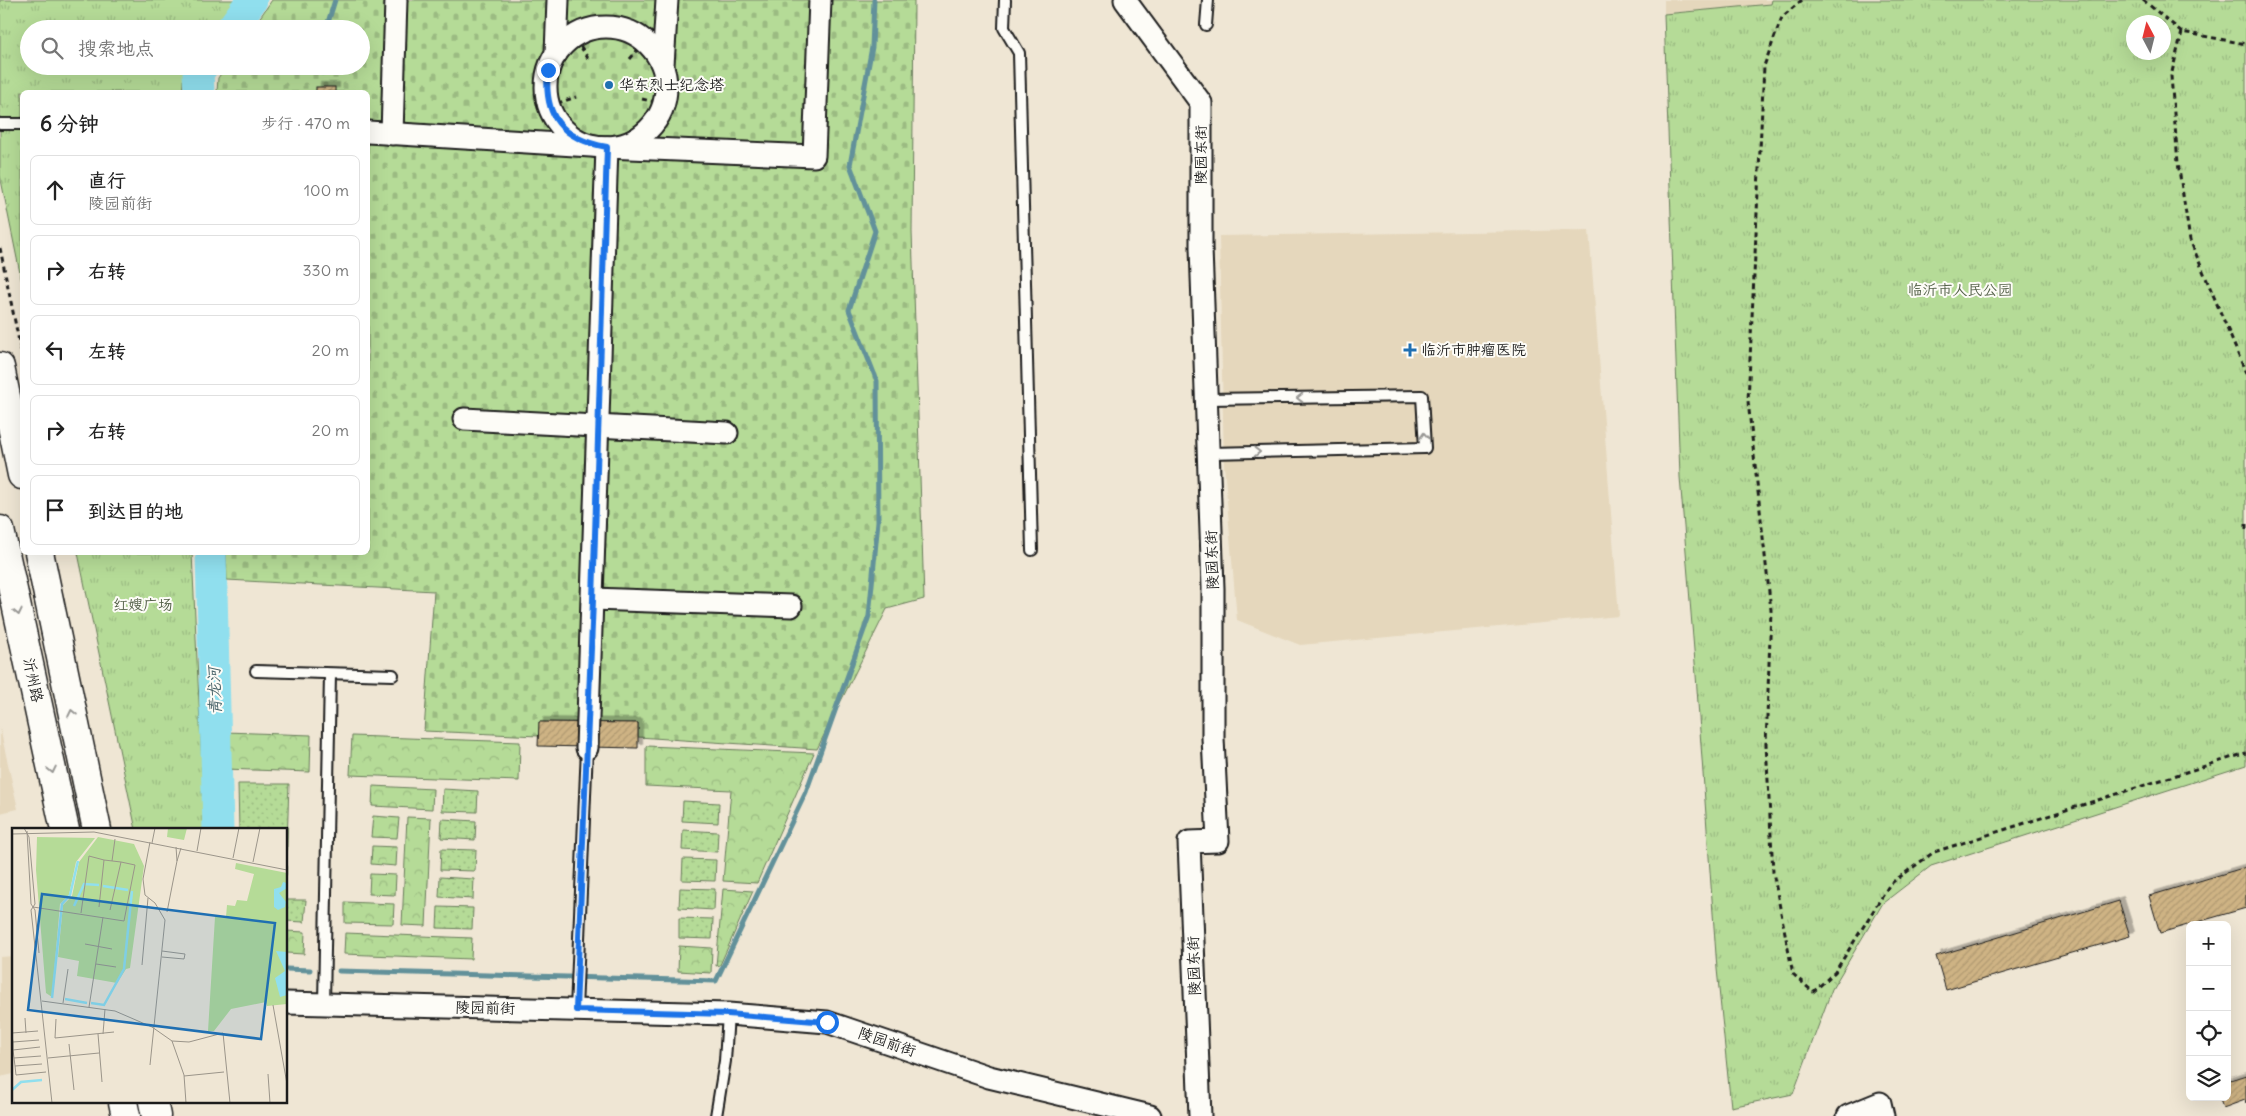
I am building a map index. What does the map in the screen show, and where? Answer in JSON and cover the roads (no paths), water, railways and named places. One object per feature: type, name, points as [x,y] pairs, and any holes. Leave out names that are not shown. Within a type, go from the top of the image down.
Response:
[{"type":"main road","points":[[0,367],[20,465]]},
{"type":"main road","name":"沂州路","points":[[0,530],[65,828]]},
{"type":"main road","points":[[40,555],[96,828]]},
{"type":"street","points":[[392,134],[396,0]]},
{"type":"street","points":[[556,54],[558,0]]},
{"type":"street","points":[[663,65],[654,49],[640,36],[622,29],[604,27],[585,31],[575,36],[556,54],[548,70],[546,88],[549,106],[558,122],[570,135],[586,143],[607,147],[623,144],[641,136],[655,122],[664,104],[667,85],[663,65],[668,0]]},
{"type":"street","points":[[370,132],[607,147],[814,156],[820,0]]},
{"type":"street","name":"陵园东街","points":[[1125,0],[1201,103],[1201,248],[1213,588],[1213,738],[1218,841],[1188,842],[1200,1116]]},
{"type":"street","points":[[587,748],[607,147]]},
{"type":"street","points":[[464,419],[727,433]]},
{"type":"street","points":[[593,600],[791,606]]},
{"type":"street","name":"陵园前街","points":[[288,1003],[728,1014],[827,1022],[990,1077],[1150,1116]]},
{"type":"street","points":[[1848,1116],[1880,1103],[1883,1116]]},
{"type":"lane","points":[[1005,0],[1004,28],[1019,53],[1032,550]]},
{"type":"lane","points":[[1206,25],[1208,0]]},
{"type":"lane","points":[[0,124],[20,124]]},
{"type":"lane","points":[[1207,399],[1422,396],[1425,448],[1209,453]]},
{"type":"lane","points":[[256,671],[393,674]]},
{"type":"lane","points":[[324,1004],[330,674]]},
{"type":"lane","points":[[576,1010],[587,748]]},
{"type":"lane","points":[[716,1116],[725,1061],[728,1014]]},
{"type":"waterway","name":"青龙河","points":[[238,20],[252,0]]},
{"type":"waterway","points":[[329,20],[335,0]]},
{"type":"waterway","points":[[339,971],[716,981],[806,792],[869,616],[878,521],[877,381],[849,310],[875,231],[850,165],[872,47],[874,0]]},
{"type":"waterway","name":"青龙河","points":[[198,75],[199,90]]},
{"type":"waterway","name":"青龙河","points":[[211,555],[218,828]]},
{"type":"waterway","points":[[288,969],[310,970]]},
{"type":"place","name":"华东烈士纪念塔","points":[[609,85]]},
{"type":"place","name":"临沂市肿瘤医院","points":[[1410,350]]},
{"type":"park label","name":"临沂市人民公园","points":[[1960,290]]},
{"type":"park label","name":"红嫂广场","points":[[143,605]]}]
